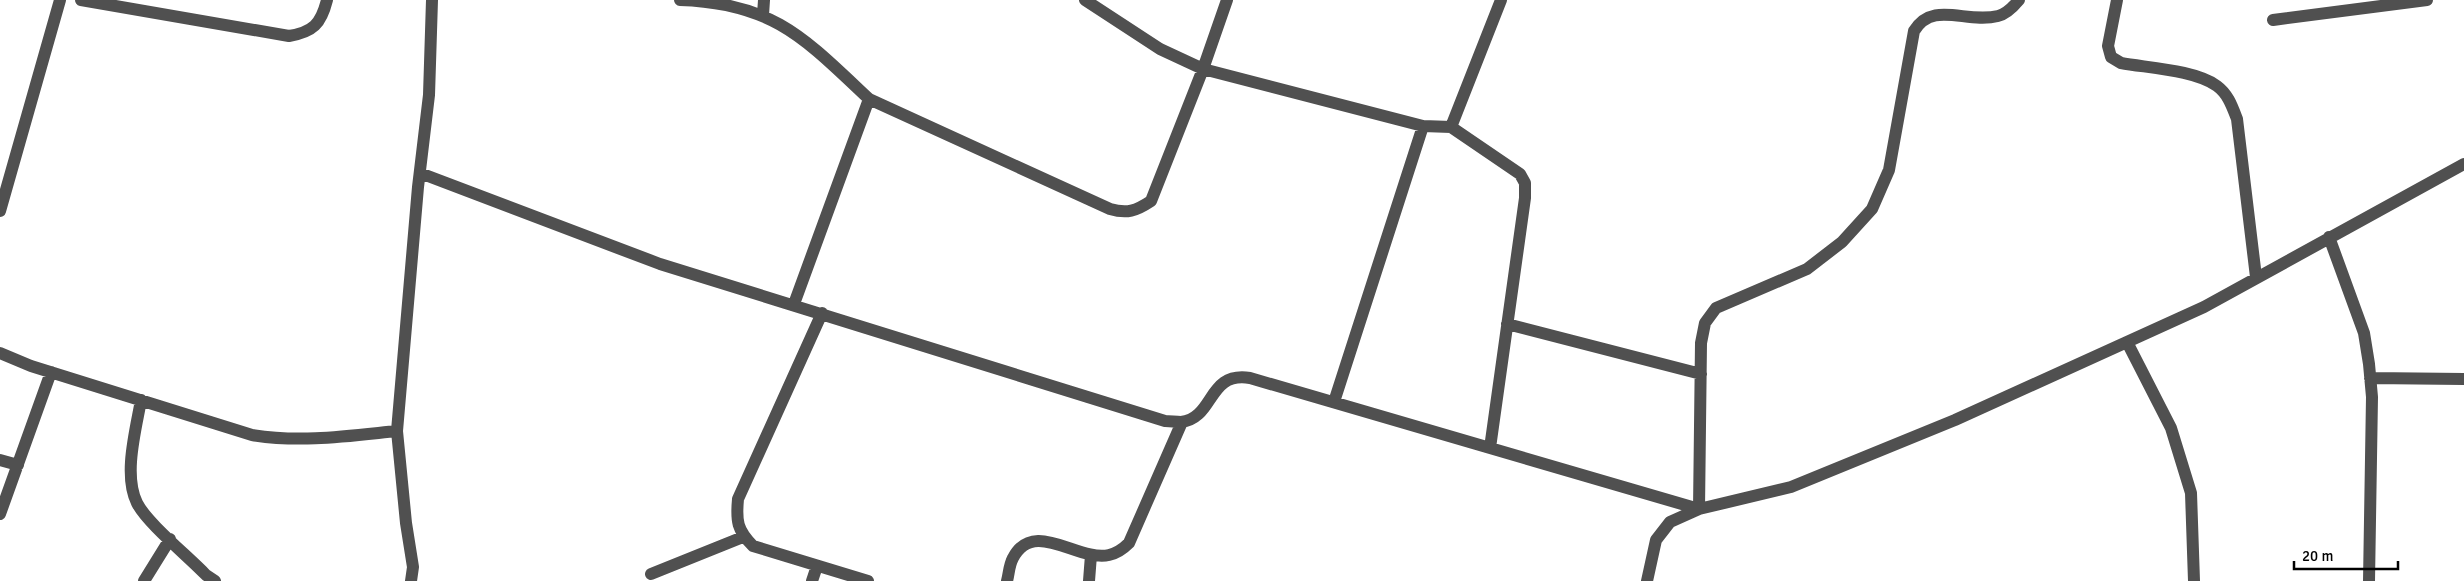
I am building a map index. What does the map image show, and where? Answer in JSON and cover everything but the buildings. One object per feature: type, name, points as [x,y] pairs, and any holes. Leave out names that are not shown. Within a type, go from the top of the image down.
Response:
[{"type":"street","points":[[0,211],[60,0]]},
{"type":"street","points":[[81,0],[289,36],[313,29],[324,14],[327,0]]},
{"type":"street","points":[[411,581],[413,567],[397,431],[429,95],[432,0]]},
{"type":"street","points":[[680,0],[734,6],[763,15],[792,31],[869,99],[1110,209],[1124,213],[1136,211],[1151,201],[1203,69],[1227,0]]},
{"type":"street","points":[[763,15],[764,0]]},
{"type":"street","points":[[1085,0],[1160,49],[1203,69],[1422,126],[1451,127],[1520,174],[1525,183],[1525,198],[1490,448]]},
{"type":"street","points":[[1451,127],[1501,0]]},
{"type":"street","points":[[1699,509],[1701,343],[1704,323],[1716,308],[1807,269],[1842,242],[1872,209],[1889,170],[1914,31],[1919,18],[1926,8],[1944,8],[1988,17],[1999,16],[2012,9],[2020,0]]},
{"type":"street","points":[[2117,0],[2108,46],[2112,57],[2121,63],[2201,77],[2218,86],[2230,100],[2237,119],[2256,277]]},
{"type":"street","points":[[2273,20],[2427,0]]},
{"type":"street","points":[[794,304],[869,99]]},
{"type":"street","points":[[1334,402],[1422,126]]},
{"type":"street","points":[[1647,581],[1656,540],[1670,522],[1699,509],[1791,487],[1954,420],[2127,342],[2204,307],[2464,164]]},
{"type":"street","points":[[420,174],[660,264],[794,304],[1165,421],[1182,422],[1195,416],[1206,406],[1226,380],[1240,377],[1334,402],[1699,509]]},
{"type":"street","points":[[2330,237],[2364,333],[2370,378],[2369,581]]},
{"type":"street","points":[[822,313],[738,499],[736,521],[744,537],[753,546],[868,581]]},
{"type":"street","points":[[1508,324],[1701,374]]},
{"type":"street","points":[[2127,342],[2171,428],[2191,493],[2194,581]]},
{"type":"street","points":[[0,353],[51,372],[252,435],[278,439],[309,440],[397,431]]},
{"type":"street","points":[[0,514],[51,372]]},
{"type":"street","points":[[2370,378],[2464,379]]},
{"type":"street","points":[[141,400],[130,463],[136,502],[170,539],[206,575],[215,581]]},
{"type":"street","points":[[1007,581],[1012,559],[1021,548],[1032,541],[1044,540],[1091,555],[1108,556],[1118,552],[1129,543],[1182,422]]},
{"type":"street","points":[[0,460],[18,465]]},
{"type":"street","points":[[650,574],[744,537]]},
{"type":"street","points":[[144,581],[170,539]]},
{"type":"street","points":[[1089,581],[1091,555]]},
{"type":"street","points":[[812,581],[817,566]]}]
